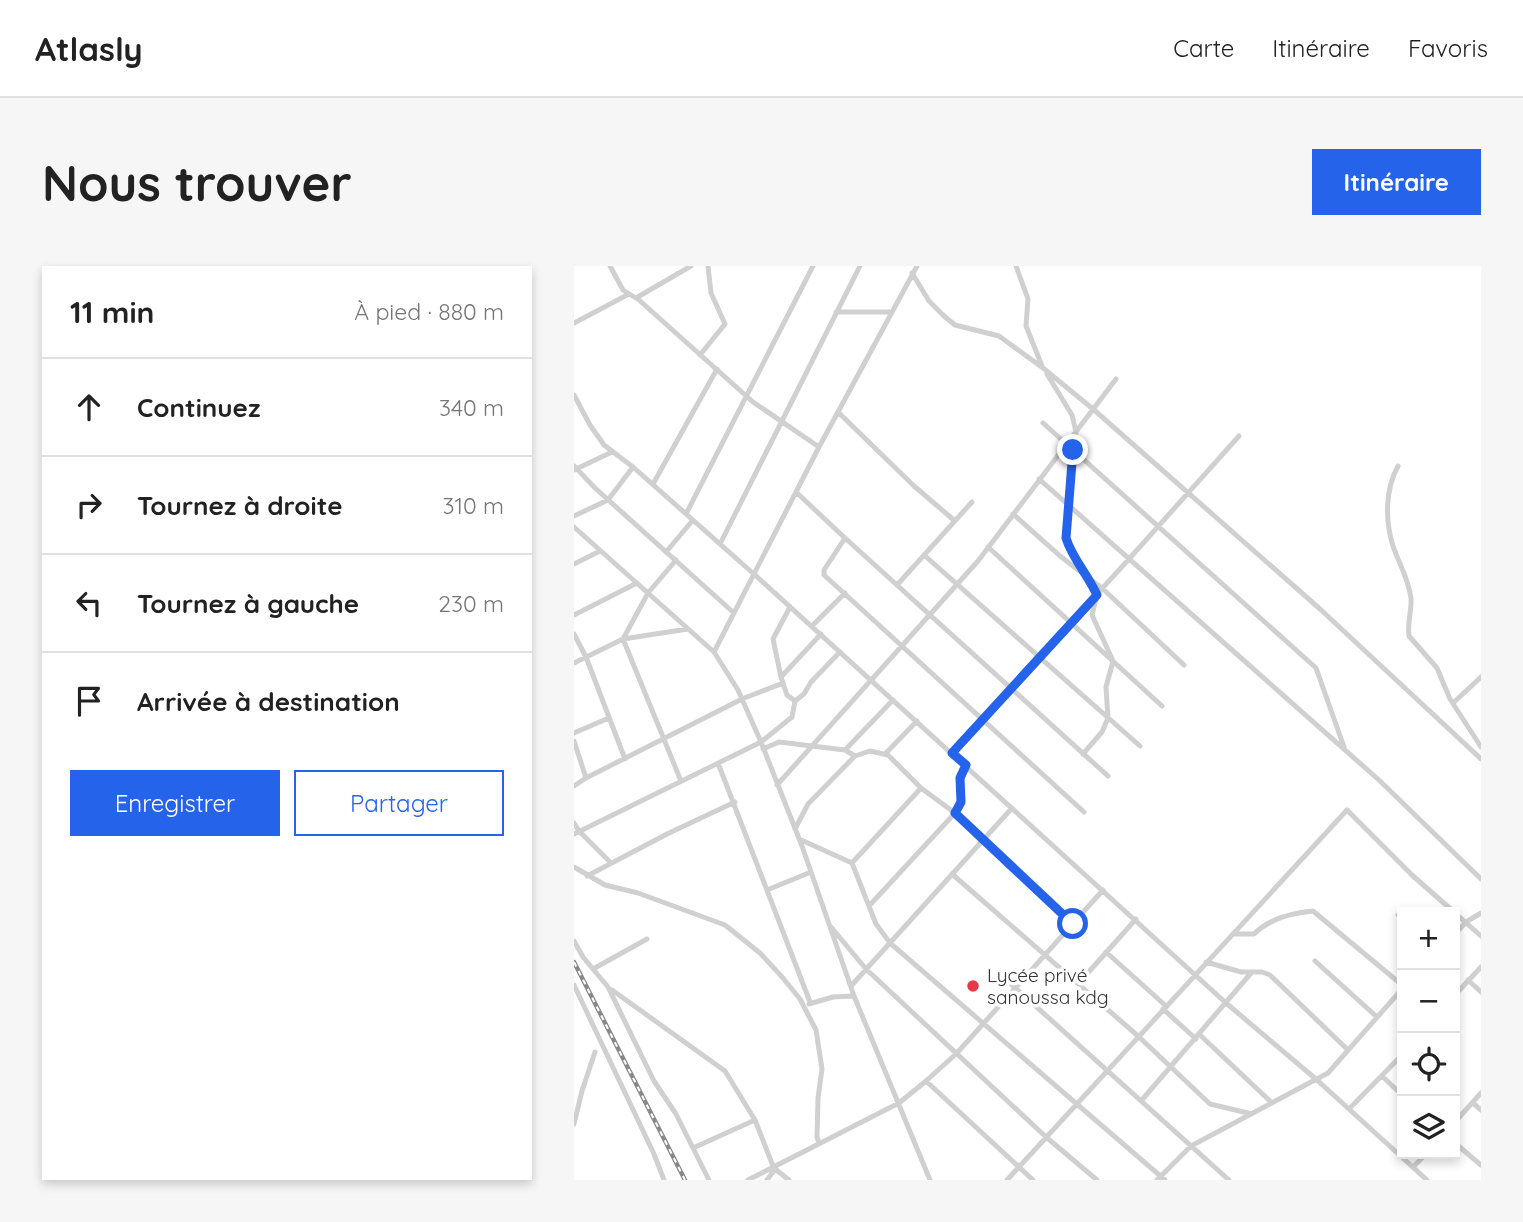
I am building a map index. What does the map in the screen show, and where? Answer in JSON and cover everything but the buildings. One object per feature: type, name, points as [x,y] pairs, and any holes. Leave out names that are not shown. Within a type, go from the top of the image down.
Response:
[{"type":"street","points":[[610,266],[623,290],[748,397],[819,447]]},
{"type":"street","points":[[574,323],[691,266]]},
{"type":"street","points":[[700,355],[725,324],[711,293],[708,266]]},
{"type":"street","points":[[687,514],[813,266]]},
{"type":"street","points":[[720,544],[860,266]]},
{"type":"street","points":[[714,652],[819,447],[917,266]]},
{"type":"street","points":[[1016,266],[1028,299],[1026,326],[1043,368],[1072,415],[1076,432],[1066,538],[1069,549],[1090,579],[1097,595],[1092,615],[1113,661],[1106,687],[1108,718],[1102,732],[1083,754]]},
{"type":"street","points":[[912,273],[929,302],[955,325],[999,337],[1043,368],[1093,410],[1330,618],[1481,759]]},
{"type":"street","points":[[836,312],[891,312]]},
{"type":"street","points":[[653,484],[717,369]]},
{"type":"street","points":[[777,785],[988,547],[1116,379]]},
{"type":"street","points":[[574,395],[590,425],[612,452],[687,514],[1226,1003],[1317,1080],[1427,1180]]},
{"type":"street","points":[[838,412],[914,486],[955,521]]},
{"type":"street","points":[[1042,423],[1316,668],[1345,750]]},
{"type":"street","points":[[952,753],[1239,436]]},
{"type":"street","points":[[612,452],[575,469],[734,613]]},
{"type":"street","points":[[1398,466],[1390,480],[1387,508],[1394,548],[1404,567],[1411,599],[1408,632],[1437,668],[1453,703],[1481,747]]},
{"type":"street","points":[[574,516],[608,500],[633,467]]},
{"type":"street","points":[[1039,479],[1345,750],[1481,879]]},
{"type":"street","points":[[796,492],[1108,776]]},
{"type":"street","points":[[897,585],[972,502]]},
{"type":"street","points":[[1013,514],[1060,556],[1103,589],[1184,665]]},
{"type":"street","points":[[666,552],[693,520]]},
{"type":"street","points":[[574,527],[714,652],[742,699],[799,839],[854,996],[930,1180]]},
{"type":"street","points":[[845,538],[823,573],[1084,812]]},
{"type":"street","points":[[988,547],[1162,706]]},
{"type":"street","points":[[574,564],[600,551]]},
{"type":"street","points":[[924,555],[1140,746]]},
{"type":"street","points":[[623,639],[648,593],[676,560]]},
{"type":"street","points":[[575,612],[637,583]]},
{"type":"street","points":[[812,626],[845,593]]},
{"type":"street","points":[[790,607],[773,639],[787,695],[795,701]]},
{"type":"street","points":[[574,663],[623,639],[688,629]]},
{"type":"street","points":[[574,634],[586,657],[625,759]]},
{"type":"street","points":[[574,786],[782,680],[821,634]]},
{"type":"street","points":[[623,639],[681,781]]},
{"type":"street","points":[[576,832],[761,742],[792,718],[795,701],[840,652]]},
{"type":"street","points":[[1453,703],[1481,677]]},
{"type":"street","points":[[845,750],[893,700]]},
{"type":"street","points":[[574,733],[609,718]]},
{"type":"street","points":[[885,754],[917,721]]},
{"type":"street","points":[[574,741],[586,778]]},
{"type":"street","points":[[763,749],[779,742],[845,750],[855,756]]},
{"type":"street","points":[[795,829],[808,804],[855,756],[870,751],[885,754],[921,788],[955,813],[1073,924]]},
{"type":"street","points":[[718,763],[810,1002]]},
{"type":"street","points":[[869,906],[955,813],[961,802],[960,778],[966,765]]},
{"type":"street","points":[[852,863],[921,788]]},
{"type":"street","points":[[587,876],[734,802]]},
{"type":"street","points":[[851,986],[1013,808]]},
{"type":"street","points":[[1007,1180],[1347,810],[1412,875],[1449,907]]},
{"type":"street","points":[[574,823],[576,832],[611,863]]},
{"type":"street","points":[[799,839],[852,863],[876,924],[890,943],[1077,1103],[1161,1179],[1191,1146],[1328,1073],[1397,993]]},
{"type":"street","points":[[574,867],[605,886],[638,893],[725,925],[760,953],[783,978],[805,1008],[816,1030],[822,1069],[818,1098],[819,1143]]},
{"type":"street","points":[[767,890],[811,872]]},
{"type":"street","points":[[952,874],[1138,1036],[1210,1104],[1252,1114]]},
{"type":"street","points":[[748,1180],[899,1103],[926,1082],[957,1053],[1013,986],[1103,890]]},
{"type":"street","points":[[1233,934],[1254,934],[1265,923],[1299,912],[1312,911],[1397,983]]},
{"type":"street","points":[[1460,929],[1481,912]]},
{"type":"street","points":[[1460,917],[1481,936]]},
{"type":"street","points":[[1078,984],[1136,919]]},
{"type":"street","points":[[828,923],[866,969],[1046,1137],[1097,1180]]},
{"type":"street","points":[[593,969],[647,939]]},
{"type":"street","points":[[574,941],[608,987],[654,1081],[676,1114],[709,1180]]},
{"type":"street","points":[[1107,952],[1272,1103]]},
{"type":"street","points":[[1315,961],[1377,1017]]},
{"type":"street","points":[[1206,962],[1241,972],[1270,975],[1348,1050]]},
{"type":"street","points":[[1460,989],[1481,967]]},
{"type":"street","points":[[1141,1101],[1252,972]]},
{"type":"street","points":[[1468,980],[1481,992]]},
{"type":"street","points":[[574,985],[664,1180]]},
{"type":"street","points":[[1013,986],[1228,1180]]},
{"type":"street","points":[[608,987],[725,1072],[755,1120],[774,1168],[789,1180]]},
{"type":"street","points":[[805,1008],[810,1002],[845,995],[854,996]]},
{"type":"street","points":[[574,1124],[595,1052]]},
{"type":"street","points":[[1349,1109],[1397,1060]]},
{"type":"street","points":[[1382,1076],[1397,1090]]},
{"type":"street","points":[[926,1082],[1033,1180]]},
{"type":"street","points":[[1460,1117],[1481,1094]]},
{"type":"street","points":[[1473,1103],[1481,1110]]},
{"type":"street","points":[[694,1148],[755,1120]]},
{"type":"street","points":[[1460,1147],[1481,1166]]},
{"type":"street","points":[[1413,1167],[1421,1159]]},
{"type":"street","points":[[767,1180],[774,1168]]},
{"type":"railway","points":[[574,962],[685,1180]]},
{"type":"place","name":"Lycée privé sanoussa kdg","points":[[973,986]]},
{"type":"route","points":[[1073,450],[1069,529],[1066,538],[1069,549],[1090,579],[1097,595],[952,753],[966,765],[960,778],[961,802],[955,813],[1073,924]]}]
